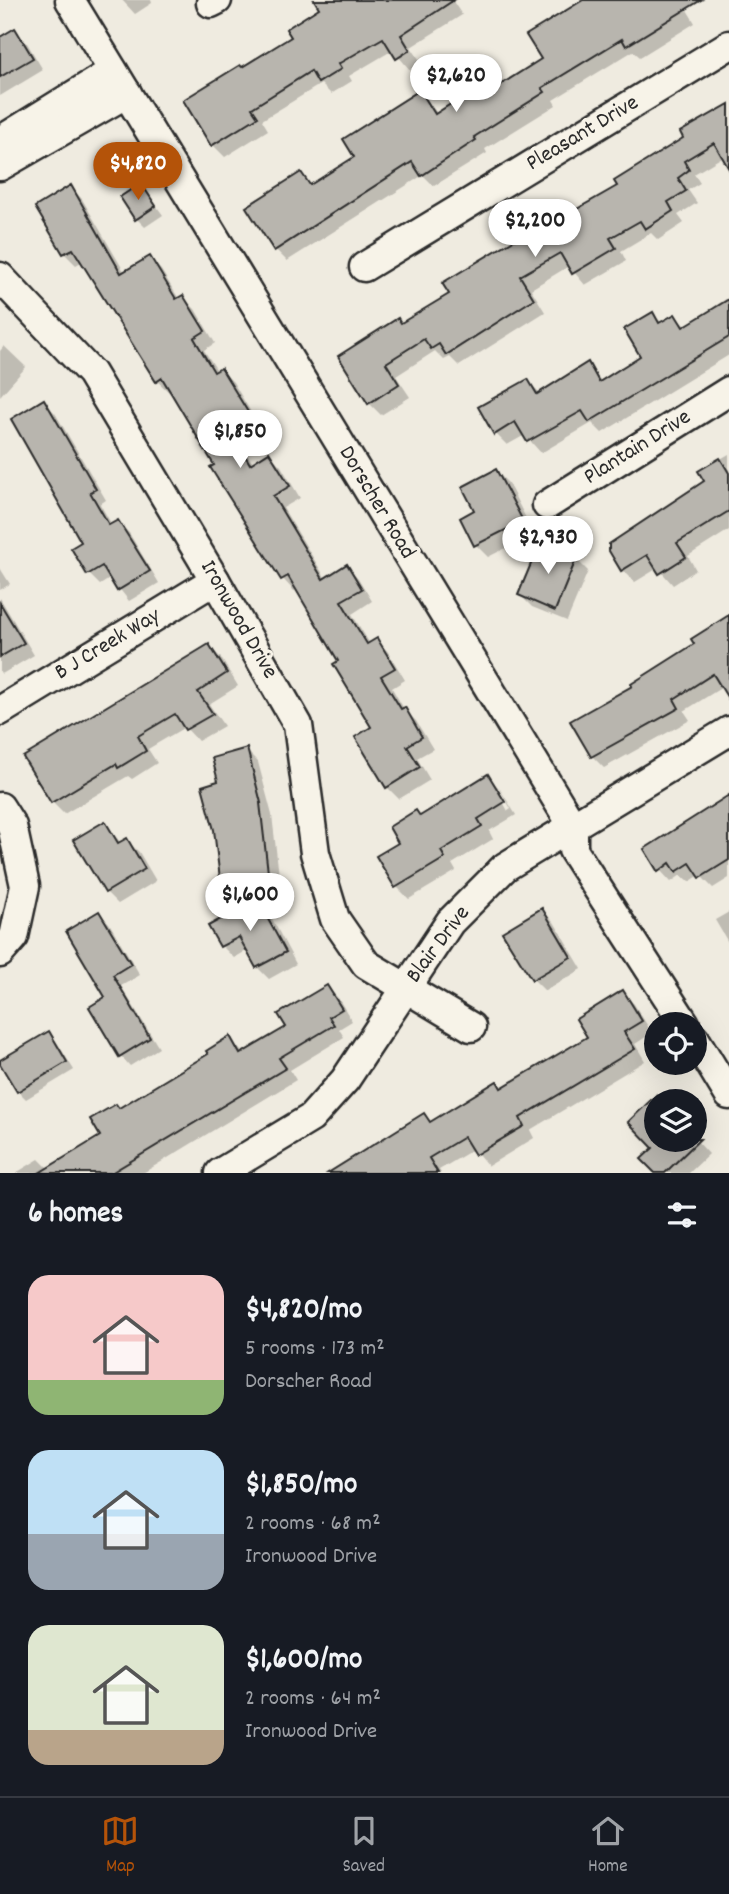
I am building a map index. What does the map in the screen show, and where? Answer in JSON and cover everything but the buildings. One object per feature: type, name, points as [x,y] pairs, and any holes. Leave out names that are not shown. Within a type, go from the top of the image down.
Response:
[{"type":"street","name":"Dorscher Road","points":[[70,0],[573,827]]},
{"type":"street","name":"Pleasant Drive","points":[[364,267],[729,46]]},
{"type":"street","points":[[0,141],[120,82]]},
{"type":"street","points":[[0,166],[120,82]]},
{"type":"street","name":"Ironwood Drive","points":[[0,277],[91,373],[298,725],[315,853],[335,919],[366,964],[471,1027]]},
{"type":"street","name":"Plantain Drive","points":[[547,505],[729,391]]},
{"type":"street","name":"B J Creek Way","points":[[0,711],[215,580]]},
{"type":"street","name":"Blair Drive","points":[[220,1173],[311,1118],[345,1080],[450,922],[505,867],[729,731]]},
{"type":"street","points":[[0,807],[12,825],[25,886],[14,937],[0,953]]},
{"type":"street","points":[[573,827],[573,850],[677,1012]]},
{"type":"street","points":[[707,1059],[729,1095]]}]
